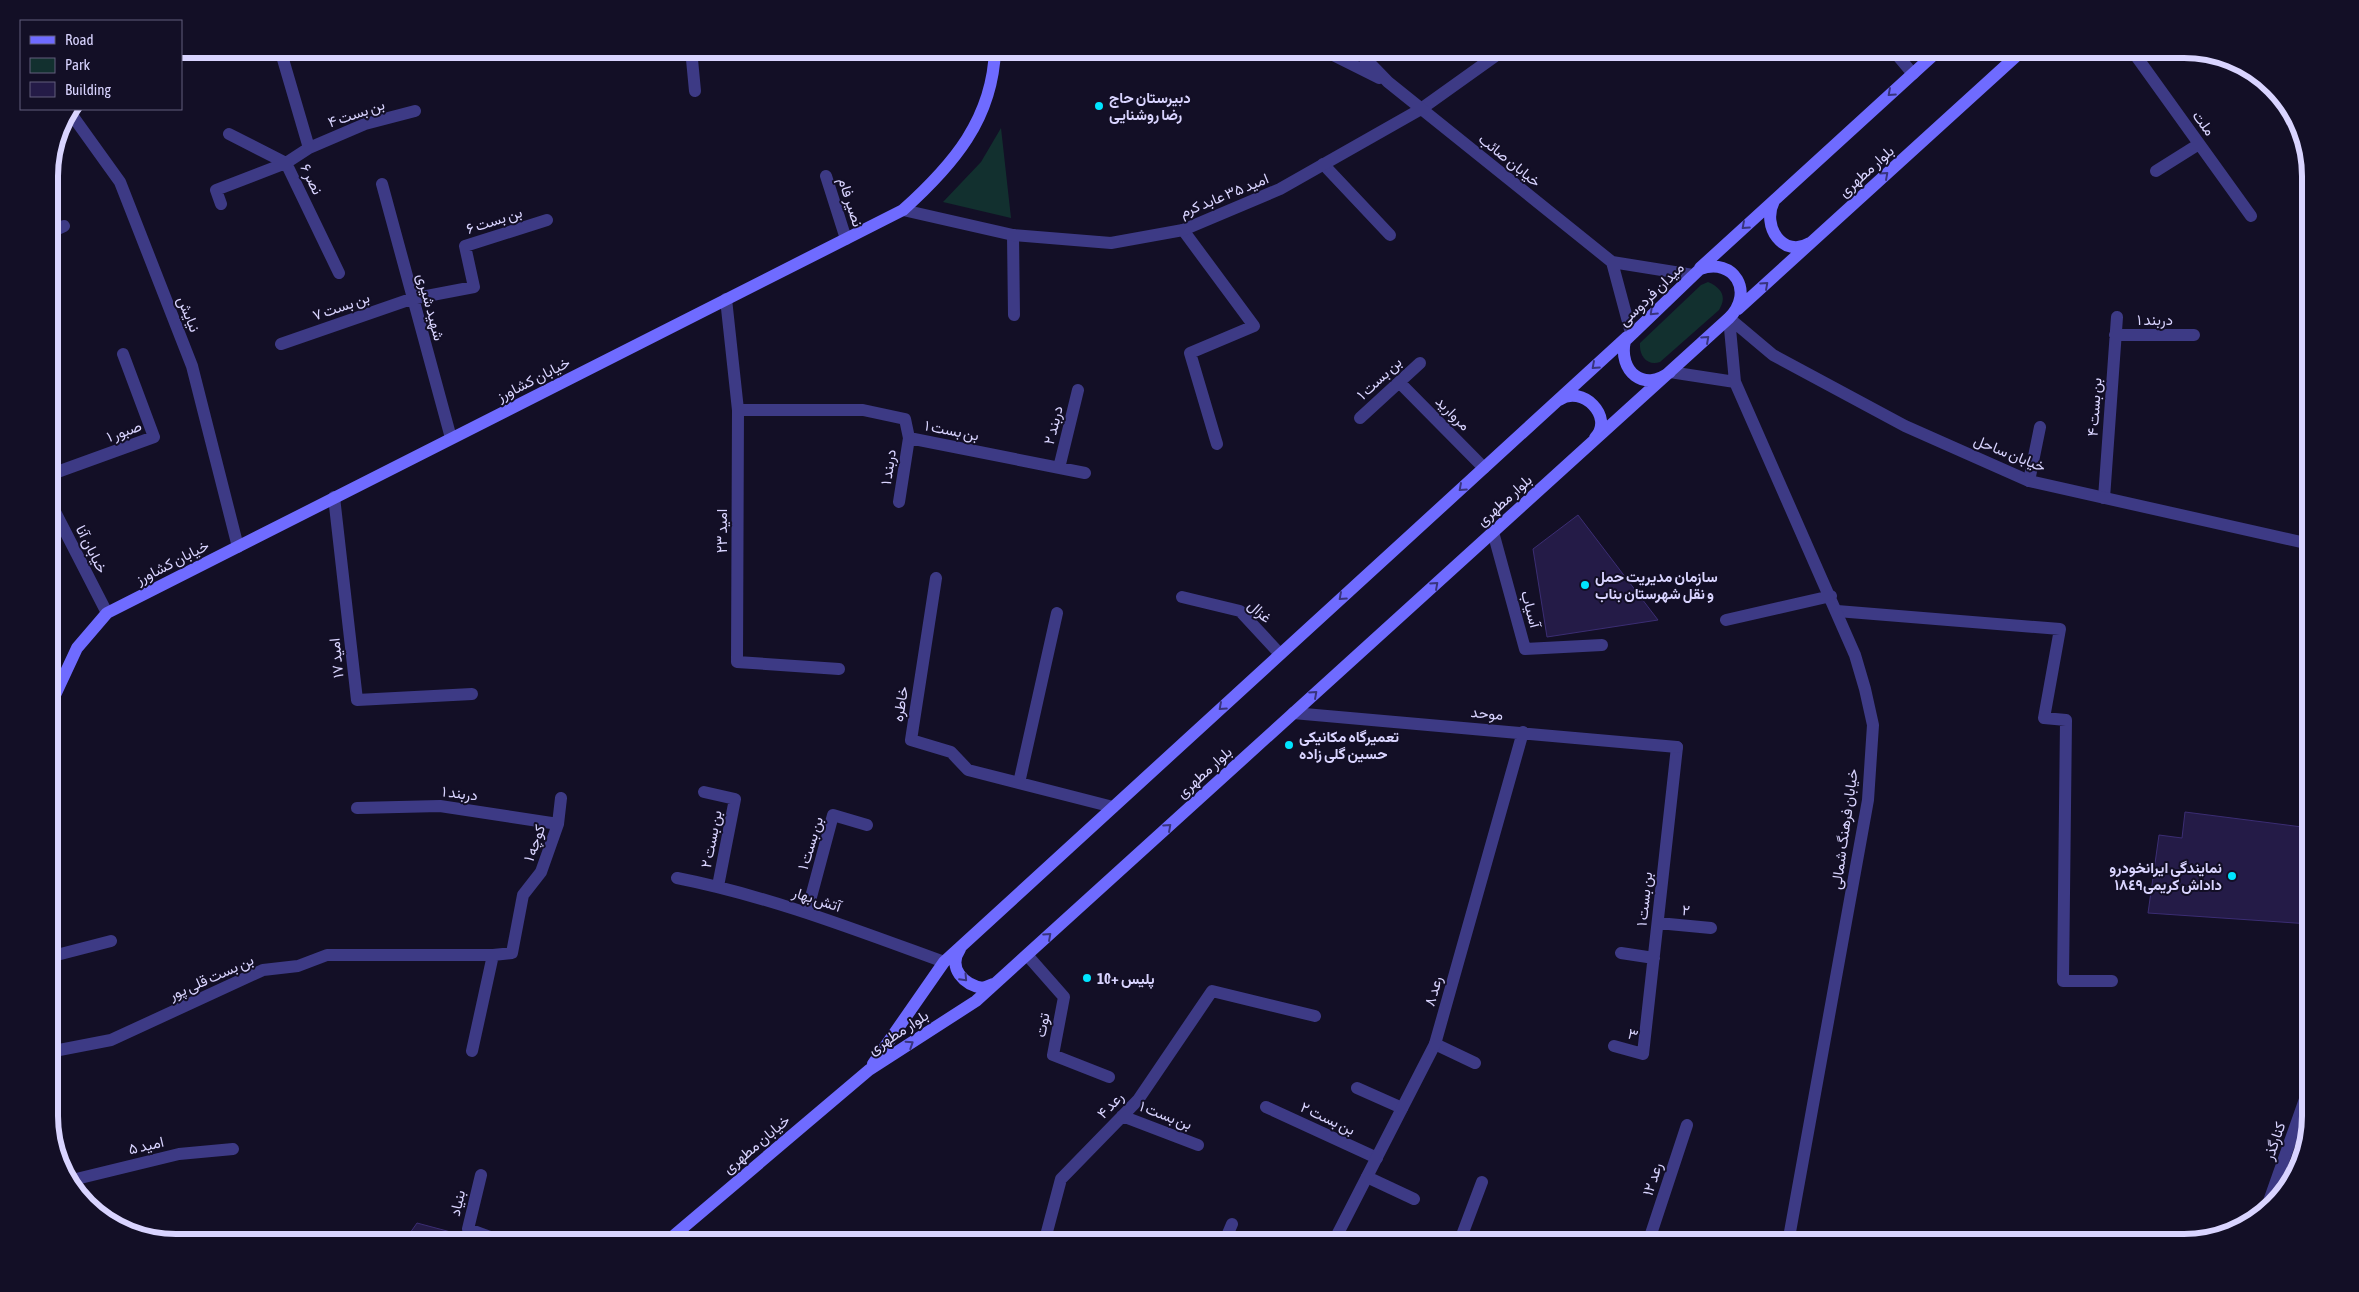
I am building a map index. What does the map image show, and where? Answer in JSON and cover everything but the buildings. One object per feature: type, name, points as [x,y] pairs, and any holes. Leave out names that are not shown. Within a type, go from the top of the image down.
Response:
[{"type":"main road","name":"خیابان کشاورز","points":[[58,689],[77,648],[107,613],[903,210],[942,173],[969,137],[988,100],[994,74],[995,58]]},
{"type":"main road","points":[[1693,275],[1930,58]]},
{"type":"main road","name":"بلوار مطهری","points":[[1729,318],[2014,58]]},
{"type":"main road","points":[[1775,199],[1769,215],[1770,224],[1780,240],[1798,246],[1807,245],[1814,240]]},
{"type":"main road","name":"میدان فردوسی","points":[[1709,266],[1718,267],[1734,275],[1742,292],[1737,310],[1729,318],[1661,378],[1652,380],[1634,375],[1624,360],[1625,341],[1631,333],[1693,275],[1709,266]]},
{"type":"main road","name":"بلوار مطهری","points":[[869,1070],[944,962],[1631,333]]},
{"type":"main road","name":"بلوار مطهری","points":[[869,1070],[976,1001],[1670,372]]},
{"type":"main road","points":[[1555,402],[1562,397],[1572,395],[1590,401],[1596,408],[1601,426],[1598,435],[1592,442]]},
{"type":"main road","points":[[964,943],[955,957],[956,966],[966,982],[983,988],[999,980]]},
{"type":"main road","name":"خیابان مطهری","points":[[676,1234],[869,1070]]},
{"type":"street","name":"نصر ۶","points":[[283,58],[309,148],[286,163],[339,273]]},
{"type":"street","points":[[693,58],[695,91]]},
{"type":"street","name":"خیابان صائب","points":[[1339,58],[1388,82]]},
{"type":"street","name":"خیابان صائب","points":[[1365,58],[1388,82],[1612,262],[1693,275]]},
{"type":"street","name":"امید ۳۵ عابد کرم","points":[[903,210],[1013,235],[1111,243],[1183,230],[1280,189],[1421,109],[1492,58]]},
{"type":"street","points":[[1900,58],[1913,74]]},
{"type":"street","name":"ملت","points":[[2137,58],[2251,216]]},
{"type":"street","name":"بن بست ۴","points":[[309,148],[365,124],[415,111]]},
{"type":"street","name":"نیایش","points":[[73,116],[120,182],[192,366],[238,546]]},
{"type":"street","points":[[228,134],[286,163]]},
{"type":"street","points":[[2156,171],[2199,144]]},
{"type":"street","points":[[221,204],[216,190],[286,163]]},
{"type":"street","points":[[1323,164],[1390,235]]},
{"type":"street","name":"نصیر فام","points":[[826,176],[846,239]]},
{"type":"street","name":"شهید شیری","points":[[382,184],[411,299],[451,438]]},
{"type":"street","name":"بن بست ۶","points":[[411,299],[474,287],[465,246],[547,220]]},
{"type":"street","points":[[58,229],[64,226]]},
{"type":"street","points":[[1183,230],[1254,326],[1190,353],[1218,444]]},
{"type":"street","points":[[1013,235],[1014,315]]},
{"type":"street","points":[[1612,262],[1631,333]]},
{"type":"street","name":"بن بست ۷","points":[[281,344],[411,299]]},
{"type":"street","name":"امید ۲۳","points":[[726,299],[738,410],[737,662],[838,669]]},
{"type":"street","name":"خیابان فرهنگ شمالی","points":[[1729,318],[1735,382],[1831,596],[1855,655],[1873,726],[1868,800],[1790,1234]]},
{"type":"street","name":"خیابان ساحل","points":[[1729,318],[1781,360],[1906,426],[2029,482],[2301,542]]},
{"type":"street","name":"بن بست ۴","points":[[2104,498],[2117,318]]},
{"type":"street","name":"دربند ۱","points":[[2116,335],[2194,335]]},
{"type":"street","name":"صبور ۱","points":[[58,472],[154,437],[123,354]]},
{"type":"street","name":"بن بست ۱","points":[[1360,418],[1420,363]]},
{"type":"street","points":[[1670,372],[1735,382]]},
{"type":"street","name":"مروارید","points":[[1399,382],[1484,468]]},
{"type":"street","name":"دربند ۲","points":[[1059,468],[1078,390]]},
{"type":"street","name":"بن بست ۱","points":[[738,410],[863,410],[905,418],[909,438],[1085,473]]},
{"type":"street","points":[[2029,482],[2040,427]]},
{"type":"street","name":"دربند ۱","points":[[899,502],[909,438]]},
{"type":"street","name":"امید ۱۷","points":[[334,498],[357,700],[472,694]]},
{"type":"street","name":"خیابان آنا","points":[[58,518],[107,613]]},
{"type":"street","name":"آسیاب","points":[[1493,532],[1525,649],[1602,645]]},
{"type":"street","name":"خاطره","points":[[936,578],[911,740],[951,752],[968,770],[1113,807]]},
{"type":"street","points":[[1726,620],[1831,596]]},
{"type":"street","name":"غزال","points":[[1182,597],[1240,611],[1280,654]]},
{"type":"street","points":[[1837,611],[2060,629],[2044,718],[2066,720],[2063,981],[2112,981]]},
{"type":"street","points":[[1019,783],[1057,613]]},
{"type":"street","name":"موحد","points":[[1293,713],[1677,747]]},
{"type":"street","name":"رعد ۸","points":[[1338,1234],[1435,1044],[1523,732]]},
{"type":"street","name":"بن بست ۱","points":[[1643,1054],[1677,747]]},
{"type":"street","name":"بن بست ۲","points":[[704,792],[735,799],[718,886]]},
{"type":"street","name":"کوچه ۱","points":[[512,952],[523,895],[541,872],[558,824],[561,798]]},
{"type":"street","name":"دربند ۱","points":[[357,808],[440,806],[558,824]]},
{"type":"street","name":"بن بست ۱","points":[[807,912],[833,815],[867,825]]},
{"type":"street","name":"آتش بهار","points":[[677,878],[718,886],[807,912],[944,962]]},
{"type":"street","name":"۲","points":[[1658,923],[1711,928]]},
{"type":"street","points":[[58,954],[111,941]]},
{"type":"street","name":"بن بست قلی پور","points":[[58,1050],[111,1040],[263,970],[298,966],[327,955],[493,955],[512,952]]},
{"type":"street","points":[[1621,953],[1654,958]]},
{"type":"street","points":[[472,1051],[493,955]]},
{"type":"street","name":"توت","points":[[1027,955],[1064,998],[1053,1055],[1109,1077]]},
{"type":"street","name":"رعد ۴","points":[[1047,1234],[1062,1179],[1138,1100],[1212,991],[1316,1016]]},
{"type":"street","points":[[1435,1044],[1475,1063]]},
{"type":"street","name":"۳","points":[[1614,1046],[1643,1054]]},
{"type":"street","points":[[1357,1088],[1402,1108]]},
{"type":"street","name":"بن بست ۲","points":[[1266,1107],[1377,1158]]},
{"type":"street","name":"کنارگذر","points":[[2271,1195],[2302,1108]]},
{"type":"street","name":"بن بست ۱","points":[[1122,1116],[1198,1145]]},
{"type":"street","name":"رعد ۱۲","points":[[1651,1234],[1687,1125]]},
{"type":"street","name":"امید ۵","points":[[75,1179],[179,1154],[233,1149]]},
{"type":"street","name":"بنیاد","points":[[480,1175],[468,1229],[482,1234]]},
{"type":"street","points":[[1367,1177],[1414,1199]]},
{"type":"street","points":[[1462,1234],[1482,1182]]},
{"type":"street","points":[[1228,1234],[1232,1224]]},
{"type":"green space","points":[[1001,128],[1011,218],[943,202],[981,162]]},
{"type":"green space","points":[[1708,282],[1717,287],[1722,293],[1723,301],[1719,310],[1660,362],[1651,363],[1645,359],[1642,356],[1640,343],[1701,285]]},
{"type":"place","name":"دبیرستان حاج رضا روشنایی","points":[[1099,106]]},
{"type":"place","name":"سازمان مدیریت حمل و نقل شهرستان بناب","points":[[1585,585]]},
{"type":"place","name":"تعمیرگاه مکانیکی حسین گلی زاده","points":[[1289,745]]},
{"type":"place","name":"نمایندگی ایرانخودرو داداش کریمی١٨٤٩","points":[[2232,876]]},
{"type":"place","name":"پلیس +10","points":[[1087,978]]}]
